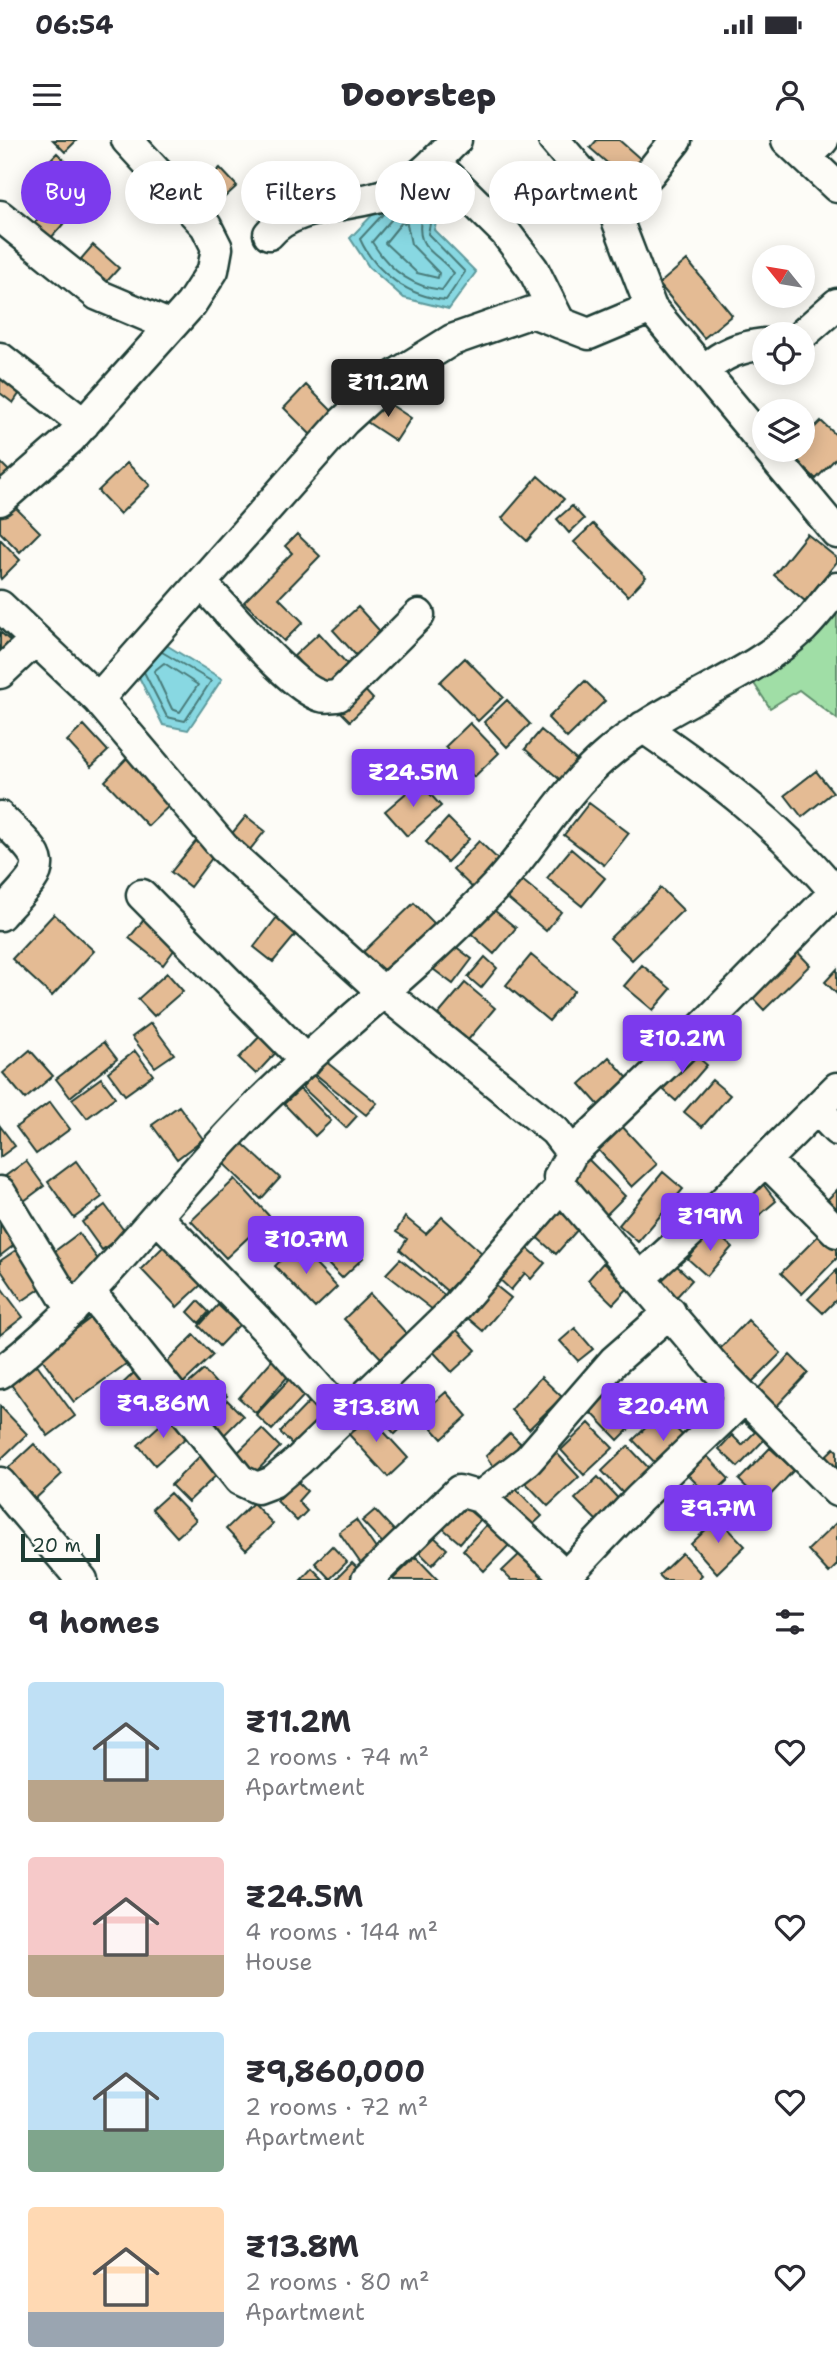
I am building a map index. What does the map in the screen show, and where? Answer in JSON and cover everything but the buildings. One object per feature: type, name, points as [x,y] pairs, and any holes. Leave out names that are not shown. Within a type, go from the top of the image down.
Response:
[{"type":"street","points":[[0,500],[84,424],[191,304],[213,270],[217,248],[206,226],[127,140]]},
{"type":"street","points":[[435,161],[456,140]]},
{"type":"street","points":[[554,140],[572,161]]},
{"type":"street","points":[[659,161],[676,140]]},
{"type":"street","points":[[806,146],[837,187]]},
{"type":"street","points":[[269,234],[277,225],[298,214],[375,198]]},
{"type":"street","points":[[475,202],[505,232],[533,269],[560,323]]},
{"type":"street","points":[[0,216],[98,295],[171,326]]},
{"type":"street","points":[[619,224],[651,308],[752,429]]},
{"type":"street","points":[[815,323],[837,304]]},
{"type":"street","points":[[98,699],[344,421],[391,378],[452,340],[533,312],[589,334],[651,308]]},
{"type":"street","points":[[704,370],[723,354],[752,346]]},
{"type":"street","points":[[0,358],[84,424]]},
{"type":"street","points":[[778,462],[837,533]]},
{"type":"street","points":[[202,584],[279,664],[306,689],[323,697],[338,696],[419,615]]},
{"type":"street","points":[[0,1373],[32,1349],[81,1301],[260,1104],[497,884],[554,811],[602,758],[643,727],[743,670],[802,628],[837,588]]},
{"type":"street","points":[[0,606],[98,699],[223,848],[382,991],[555,1131],[572,1153]]},
{"type":"street","points":[[0,673],[35,640]]},
{"type":"street","points":[[643,727],[725,783],[791,842],[836,891],[684,1046],[572,1153],[559,1177],[561,1186],[744,1398],[837,1491]]},
{"type":"street","points":[[0,817],[37,855],[40,865],[37,874],[0,915]]},
{"type":"street","points":[[142,895],[306,1061]]},
{"type":"street","points":[[641,1277],[765,1160],[830,1109]]},
{"type":"street","points":[[765,1160],[837,1232]]},
{"type":"street","points":[[0,1192],[81,1301],[240,1480],[257,1488],[273,1482],[449,1315],[561,1186]]},
{"type":"street","points":[[157,1217],[267,1330],[344,1417]]},
{"type":"street","points":[[480,1497],[528,1460],[614,1361],[670,1312]]},
{"type":"street","points":[[367,1580],[459,1491],[480,1497],[568,1578],[639,1499],[744,1398]]},
{"type":"street","points":[[0,1483],[82,1580]]},
{"type":"green space","points":[[837,602],[837,719],[799,690],[770,708],[747,673]]},
{"type":"water","points":[[375,212],[375,224],[436,224],[434,230],[476,272],[449,309],[404,298],[369,267],[350,238]]},
{"type":"water","points":[[163,643],[222,679],[188,730],[163,725],[132,663]]}]
